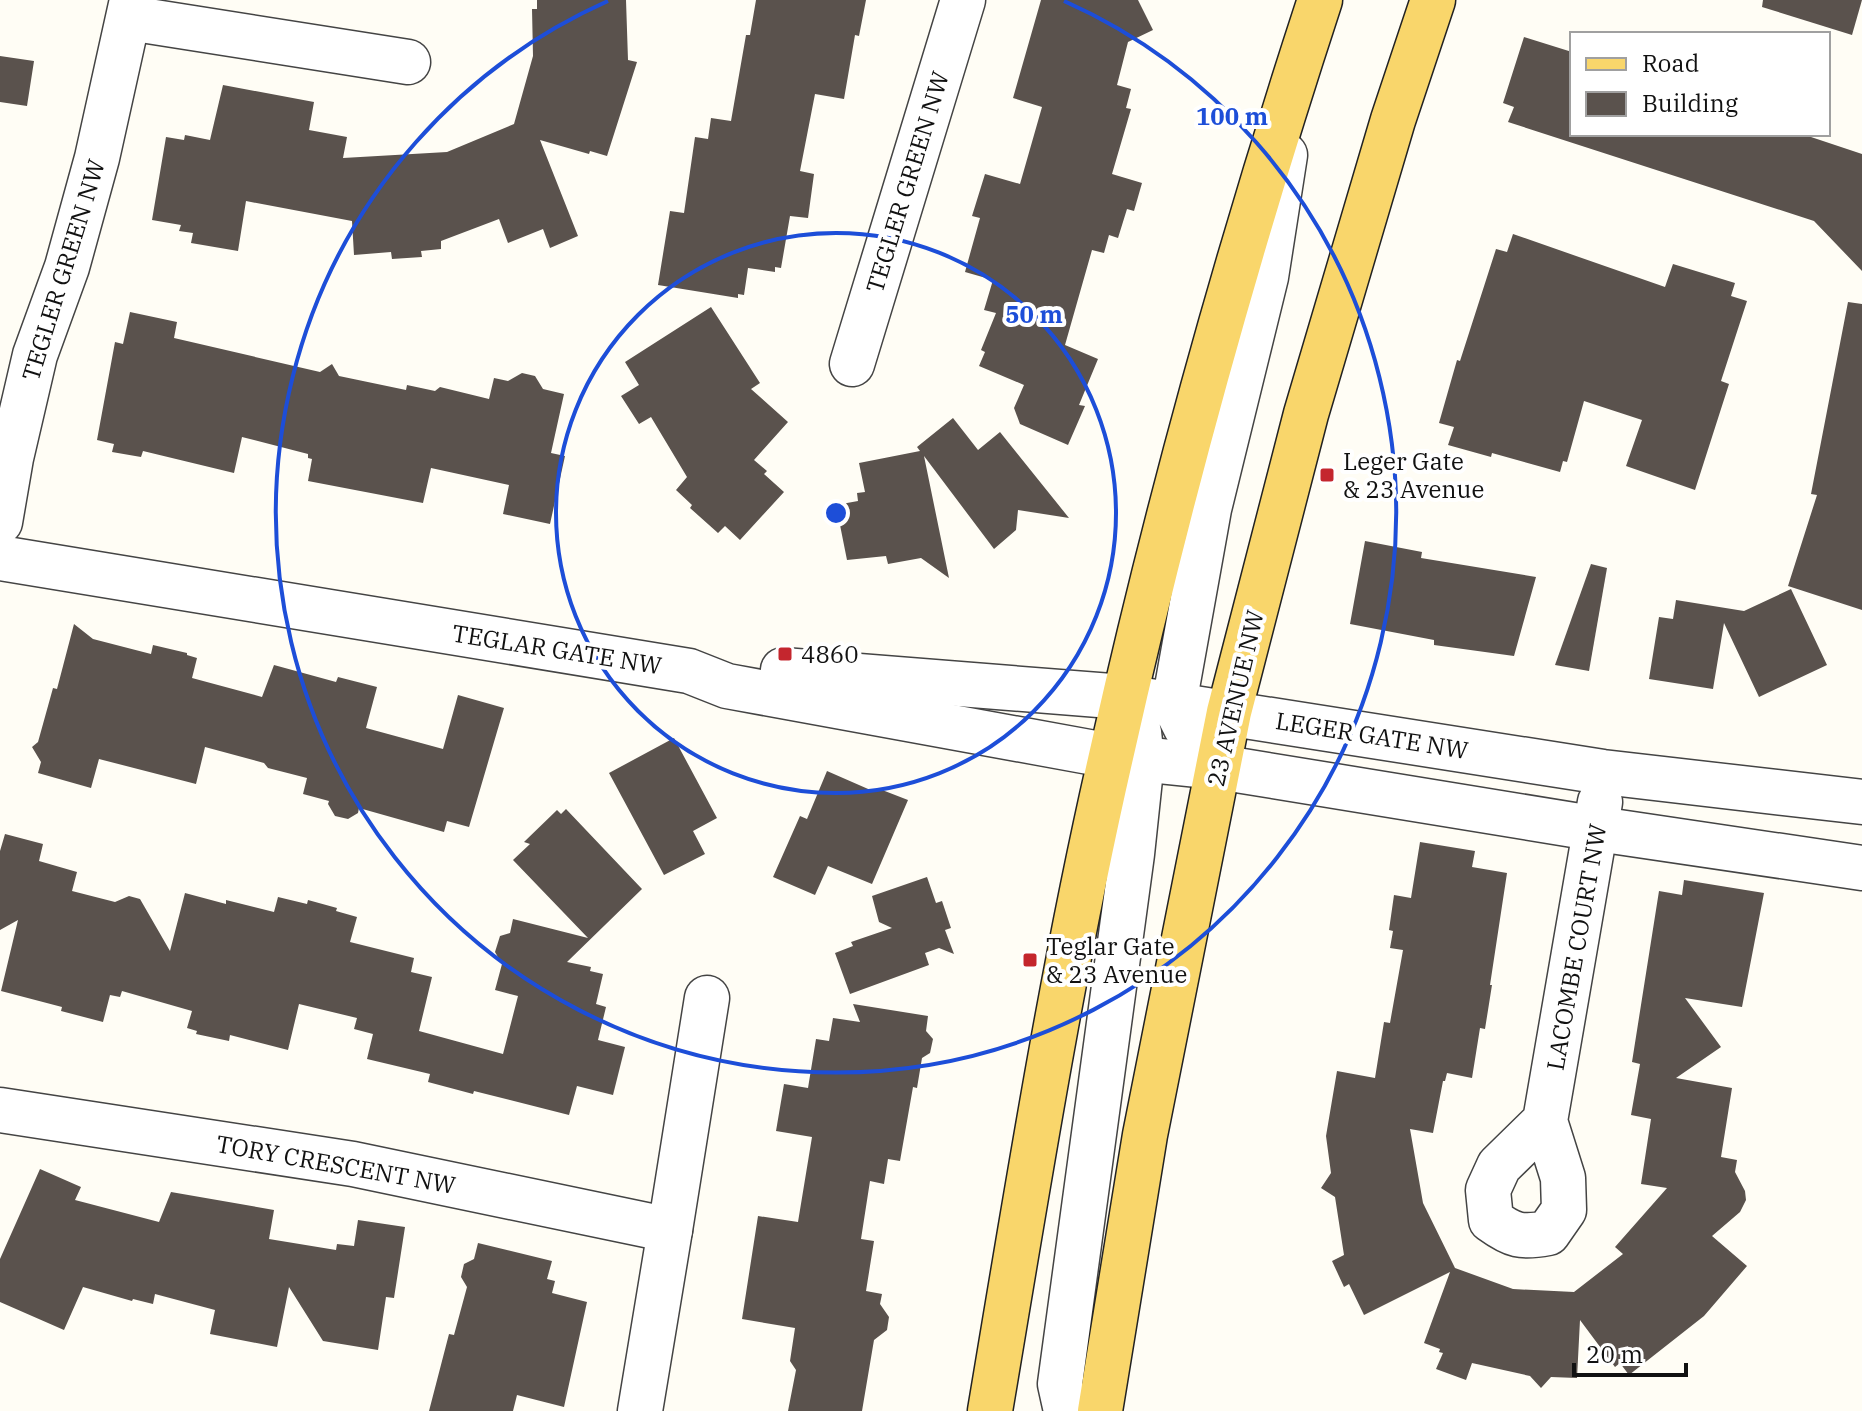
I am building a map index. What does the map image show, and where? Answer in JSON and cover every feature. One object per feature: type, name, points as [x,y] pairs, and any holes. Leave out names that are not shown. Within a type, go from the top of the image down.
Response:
[{"type":"main road","points":[[990,1411],[1039,1115],[1126,758],[1124,697],[1202,389],[1320,0]]},
{"type":"main road","name":"23 AVENUE NW","points":[[1100,1411],[1145,1135],[1229,712],[1310,399],[1393,120],[1433,0]]},
{"type":"street","name":"TEGLER GREEN NW","points":[[852,364],[963,0]]},
{"type":"street","name":"TEGLER GREEN NW","points":[[0,522],[35,355],[67,267],[97,158],[131,9],[408,62]]},
{"type":"street","points":[[1218,767],[1191,737],[1174,704],[1209,509],[1266,277],[1301,58]]},
{"type":"street","name":"TEGLAR GATE NW","points":[[0,558],[689,671],[727,686],[1126,758]]},
{"type":"street","name":"LEGER GATE NW","points":[[689,671],[730,666],[1124,697],[1603,772],[1862,802]]},
{"type":"street","points":[[1066,1411],[1060,1384],[1126,758],[1218,767],[1862,868]]},
{"type":"street","name":"LACOMBE COURT NW","points":[[1545,1121],[1598,829],[1603,772]]},
{"type":"street","points":[[640,1411],[707,998]]},
{"type":"street","name":"TORY CRESCENT NW","points":[[0,1110],[353,1164],[670,1230]]},
{"type":"building","points":[[537,0],[626,0],[628,60],[637,62],[607,156],[540,140],[578,236],[550,248],[543,229],[508,243],[499,219],[441,241],[441,249],[421,251],[422,257],[392,259],[391,252],[354,255],[352,221],[246,201],[238,251],[191,243],[193,233],[179,231],[181,225],[152,220],[166,137],[184,140],[185,135],[210,140],[223,85],[314,102],[309,130],[347,137],[343,158],[447,152],[514,124],[533,56],[532,9],[537,9]]},
{"type":"building","points":[[756,0],[866,0],[859,36],[855,35],[844,99],[815,94],[800,171],[814,174],[808,218],[790,216],[781,268],[775,267],[775,272],[748,268],[744,295],[738,294],[738,298],[658,285],[670,211],[684,213],[695,137],[708,139],[711,118],[731,121],[746,35],[750,35]]},
{"type":"building","points":[[1041,0],[1138,0],[1153,30],[1128,42],[1117,85],[1131,89],[1126,108],[1131,109],[1112,174],[1142,183],[1134,211],[1127,209],[1118,238],[1109,235],[1104,253],[1092,250],[1065,345],[1098,359],[1079,405],[1085,406],[1068,445],[1020,424],[1014,408],[1024,385],[979,366],[985,352],[981,350],[996,313],[984,310],[993,280],[965,272],[980,218],[972,216],[985,174],[1020,184],[1042,107],[1013,98]]},
{"type":"building","points":[[1763,0],[1862,0],[1852,35],[1762,7]]},
{"type":"building","points":[[1524,37],[1570,51],[1570,136],[1808,136],[1862,154],[1862,271],[1814,221],[1508,122],[1514,107],[1503,103]]},
{"type":"building","points":[[0,56],[34,61],[27,106],[0,102]]},
{"type":"building","points":[[1513,234],[1665,287],[1673,264],[1735,283],[1731,296],[1747,301],[1721,381],[1729,384],[1695,490],[1626,466],[1642,420],[1584,401],[1567,462],[1563,461],[1560,472],[1492,453],[1491,457],[1448,445],[1454,427],[1439,423],[1457,360],[1460,361],[1496,249],[1507,252]]},
{"type":"building","points":[[1848,302],[1862,304],[1862,610],[1788,586],[1817,495],[1811,494]]},
{"type":"building","points":[[711,307],[760,383],[751,389],[788,422],[754,460],[784,492],[740,540],[725,526],[718,533],[690,508],[692,505],[676,490],[687,477],[651,417],[639,424],[621,396],[639,385],[625,362]]},
{"type":"building","points":[[130,312],[177,322],[174,338],[320,372],[332,364],[339,376],[406,390],[407,385],[435,391],[440,387],[489,399],[494,378],[508,381],[522,373],[535,376],[543,389],[564,394],[551,453],[565,456],[550,524],[503,514],[509,485],[431,468],[423,503],[308,481],[312,459],[308,458],[308,454],[242,437],[234,473],[143,451],[141,457],[112,452],[114,444],[97,440],[115,342],[123,344]]},
{"type":"building","points":[[953,418],[978,450],[1000,432],[1069,518],[1018,510],[1016,530],[994,549],[924,456],[949,578],[921,558],[888,564],[886,556],[847,560],[836,505],[858,501],[857,493],[865,492],[859,463],[920,451],[917,447]]},
{"type":"building","points":[[1365,541],[1422,552],[1421,558],[1536,577],[1514,656],[1434,645],[1434,640],[1350,624]]},
{"type":"building","points":[[1591,564],[1607,568],[1589,671],[1555,665]]},
{"type":"building","points":[[1791,589],[1827,665],[1759,697],[1724,623],[1713,689],[1649,679],[1659,617],[1673,619],[1676,600],[1744,611]]},
{"type":"building","points":[[74,624],[93,639],[151,654],[153,645],[187,653],[197,658],[192,678],[262,697],[274,665],[336,682],[338,677],[377,687],[366,728],[443,749],[458,695],[504,708],[469,827],[447,821],[444,832],[359,808],[358,813],[348,819],[335,816],[329,801],[303,794],[307,778],[205,747],[196,784],[99,759],[91,788],[38,773],[41,762],[32,747],[38,742],[53,688],[57,689]]},
{"type":"building","points":[[674,738],[717,818],[693,831],[705,854],[664,875],[609,773]]},
{"type":"building","points":[[827,771],[875,792],[877,788],[908,800],[872,884],[828,866],[815,895],[773,877],[800,816],[807,819]]},
{"type":"building","points":[[566,809],[642,889],[567,962],[591,967],[590,971],[603,974],[596,1004],[606,1007],[598,1040],[625,1047],[613,1095],[577,1086],[569,1115],[428,1082],[430,1074],[367,1059],[373,1034],[354,1029],[357,1018],[299,1004],[288,1050],[230,1035],[229,1041],[196,1034],[197,1031],[187,1028],[192,1011],[122,991],[120,997],[110,995],[103,1022],[61,1011],[62,1007],[1,991],[18,920],[0,930],[0,851],[5,834],[43,844],[39,861],[77,872],[72,891],[115,902],[129,896],[140,899],[170,951],[185,893],[274,912],[278,897],[307,904],[308,900],[337,908],[336,911],[357,917],[350,942],[414,958],[411,972],[432,977],[419,1031],[503,1054],[518,996],[495,990],[502,964],[495,952],[500,936],[510,933],[513,919],[588,938],[513,860],[530,844],[524,842],[557,810],[561,814]]},
{"type":"building","points":[[1420,842],[1475,851],[1472,867],[1507,873],[1485,1029],[1480,1028],[1472,1078],[1447,1073],[1433,1133],[1410,1129],[1423,1203],[1455,1268],[1513,1289],[1574,1292],[1623,1254],[1615,1247],[1667,1188],[1641,1184],[1651,1119],[1631,1115],[1640,1064],[1632,1062],[1659,891],[1682,895],[1684,880],[1764,893],[1742,1007],[1685,998],[1721,1047],[1676,1078],[1732,1088],[1721,1157],[1737,1160],[1735,1172],[1746,1200],[1740,1212],[1712,1236],[1747,1266],[1704,1316],[1629,1375],[1620,1363],[1615,1367],[1580,1320],[1577,1378],[1551,1377],[1541,1388],[1530,1376],[1472,1363],[1466,1380],[1436,1369],[1443,1353],[1424,1343],[1450,1272],[1364,1315],[1349,1284],[1344,1287],[1332,1261],[1344,1255],[1335,1197],[1321,1188],[1331,1173],[1326,1136],[1337,1071],[1375,1078],[1384,1022],[1390,1023],[1403,950],[1390,948],[1394,895],[1411,898]]},
{"type":"building","points":[[927,877],[936,903],[942,901],[951,928],[945,930],[954,954],[939,948],[925,953],[929,965],[850,994],[835,953],[853,946],[851,942],[892,928],[879,922],[872,896]]},
{"type":"building","points":[[853,1004],[928,1016],[926,1031],[933,1039],[930,1053],[922,1058],[917,1088],[913,1087],[900,1161],[888,1159],[884,1184],[870,1181],[861,1239],[874,1241],[866,1291],[882,1294],[880,1304],[889,1317],[887,1330],[874,1340],[862,1411],[788,1411],[796,1370],[790,1361],[795,1328],[742,1319],[758,1216],[798,1222],[812,1137],[776,1131],[784,1084],[808,1088],[816,1039],[829,1041],[833,1018],[860,1022]]},
{"type":"building","points":[[40,1169],[81,1187],[75,1200],[159,1222],[171,1192],[274,1210],[269,1239],[336,1250],[337,1244],[354,1246],[358,1220],[405,1227],[394,1298],[386,1297],[378,1350],[323,1341],[289,1287],[277,1347],[210,1334],[215,1310],[155,1294],[153,1304],[83,1287],[64,1330],[0,1302],[0,1259]]},
{"type":"building","points":[[478,1243],[552,1261],[547,1279],[555,1281],[552,1293],[587,1302],[564,1407],[517,1395],[513,1411],[429,1411],[449,1334],[454,1335],[467,1287],[461,1277],[464,1264],[474,1259]]},
{"type":"place","name":"Leger Gate & 23 Avenue","points":[[1327,475]]},
{"type":"place","name":"4860","points":[[785,654]]},
{"type":"place","name":"Teglar Gate & 23 Avenue","points":[[1030,960]]}]
